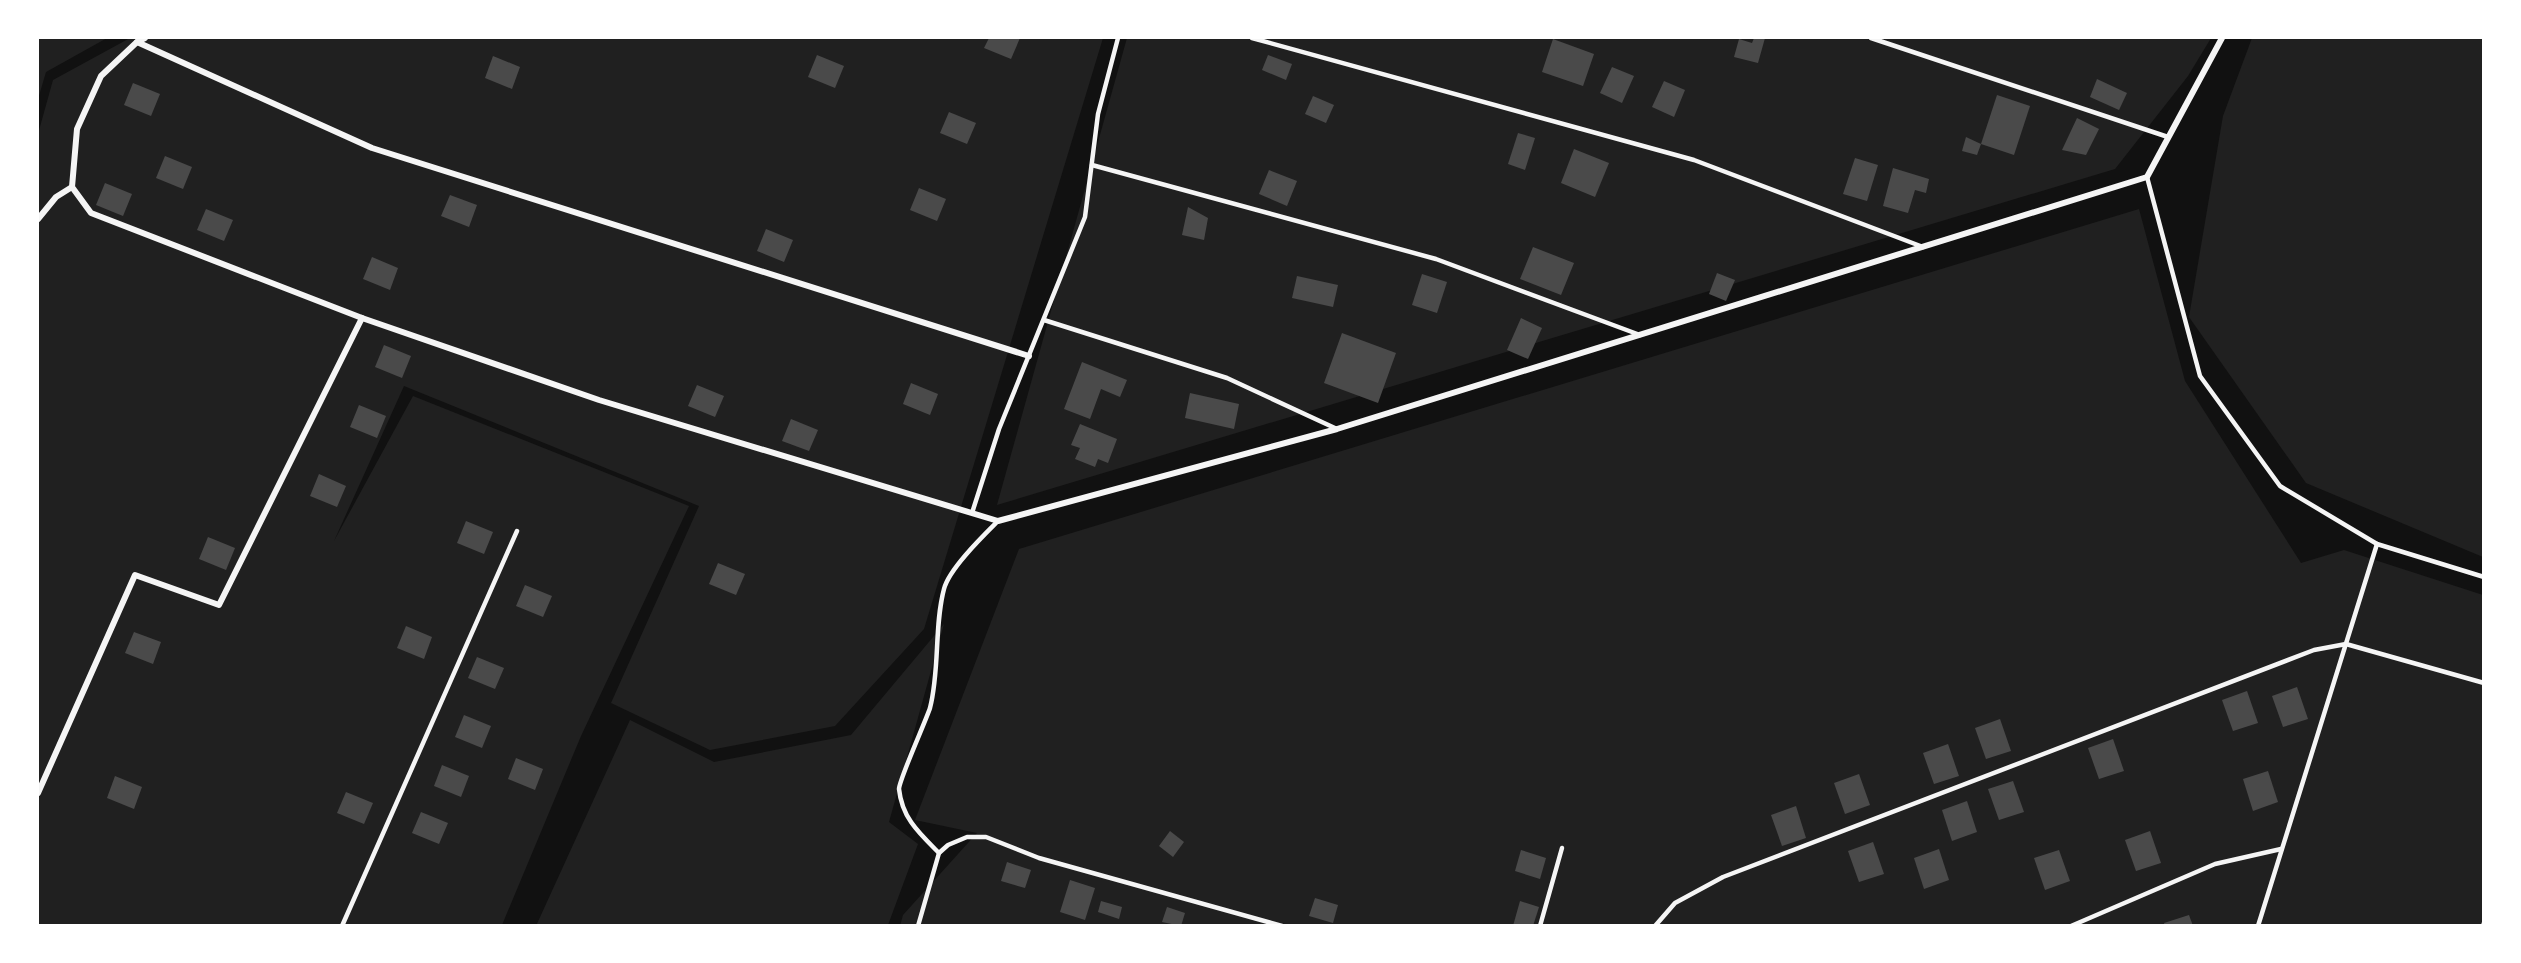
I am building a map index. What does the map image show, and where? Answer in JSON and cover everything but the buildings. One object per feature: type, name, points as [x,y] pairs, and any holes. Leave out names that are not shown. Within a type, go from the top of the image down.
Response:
[{"type":"street","points":[[145,38],[136,42],[101,76],[77,129],[72,188],[91,213],[362,318],[599,400],[998,521],[1337,429],[2147,177],[2222,38]]},
{"type":"street","points":[[136,42],[372,148],[1029,356]]},
{"type":"street","points":[[38,219],[56,198],[72,188]]},
{"type":"street","points":[[38,793],[135,575],[219,605],[362,318]]},
{"type":"lane","points":[[972,513],[999,429],[1085,217],[1098,114],[1118,38]]},
{"type":"lane","points":[[1252,38],[1694,160],[1923,247]]},
{"type":"lane","points":[[1871,38],[2168,137]]},
{"type":"lane","points":[[1092,165],[1436,259],[1640,335]]},
{"type":"lane","points":[[2147,177],[2200,376],[2280,486],[2377,544],[2484,577]]},
{"type":"lane","points":[[1044,320],[1227,378],[1337,429]]},
{"type":"lane","points":[[939,853],[918,832],[903,812],[899,786],[931,705],[944,587],[973,545],[998,521]]},
{"type":"lane","points":[[342,926],[517,531]]},
{"type":"lane","points":[[2258,926],[2377,544]]},
{"type":"lane","points":[[1655,926],[1675,903],[1723,877],[2314,650],[2346,644],[2484,683]]},
{"type":"lane","points":[[918,926],[939,853],[957,840],[967,837],[986,837],[1039,858],[1282,926]]},
{"type":"lane","points":[[1540,926],[1562,849]]},
{"type":"lane","points":[[2071,926],[2215,864],[2282,849]]},
{"type":"shaded area","points":[[38,38],[107,38],[46,72],[38,99]]},
{"type":"shaded area","points":[[130,38],[1103,38],[924,629],[835,726],[710,750],[611,703],[699,506],[404,386],[334,541],[413,396],[689,506],[581,736],[502,925],[38,926],[38,134],[53,80]]},
{"type":"shaded area","points":[[1127,38],[2211,38],[2188,76],[2115,169],[997,505]]},
{"type":"shaded area","points":[[2252,38],[2483,38],[2483,557],[2306,483],[2189,317],[2223,116]]},
{"type":"shaded area","points":[[2139,209],[2185,381],[2301,563],[2344,550],[2483,595],[2483,925],[900,926],[903,915],[977,833],[915,820],[1019,549]]},
{"type":"shaded area","points":[[944,624],[889,822],[918,844],[888,925],[536,926],[630,720],[714,762],[851,735]]}]
